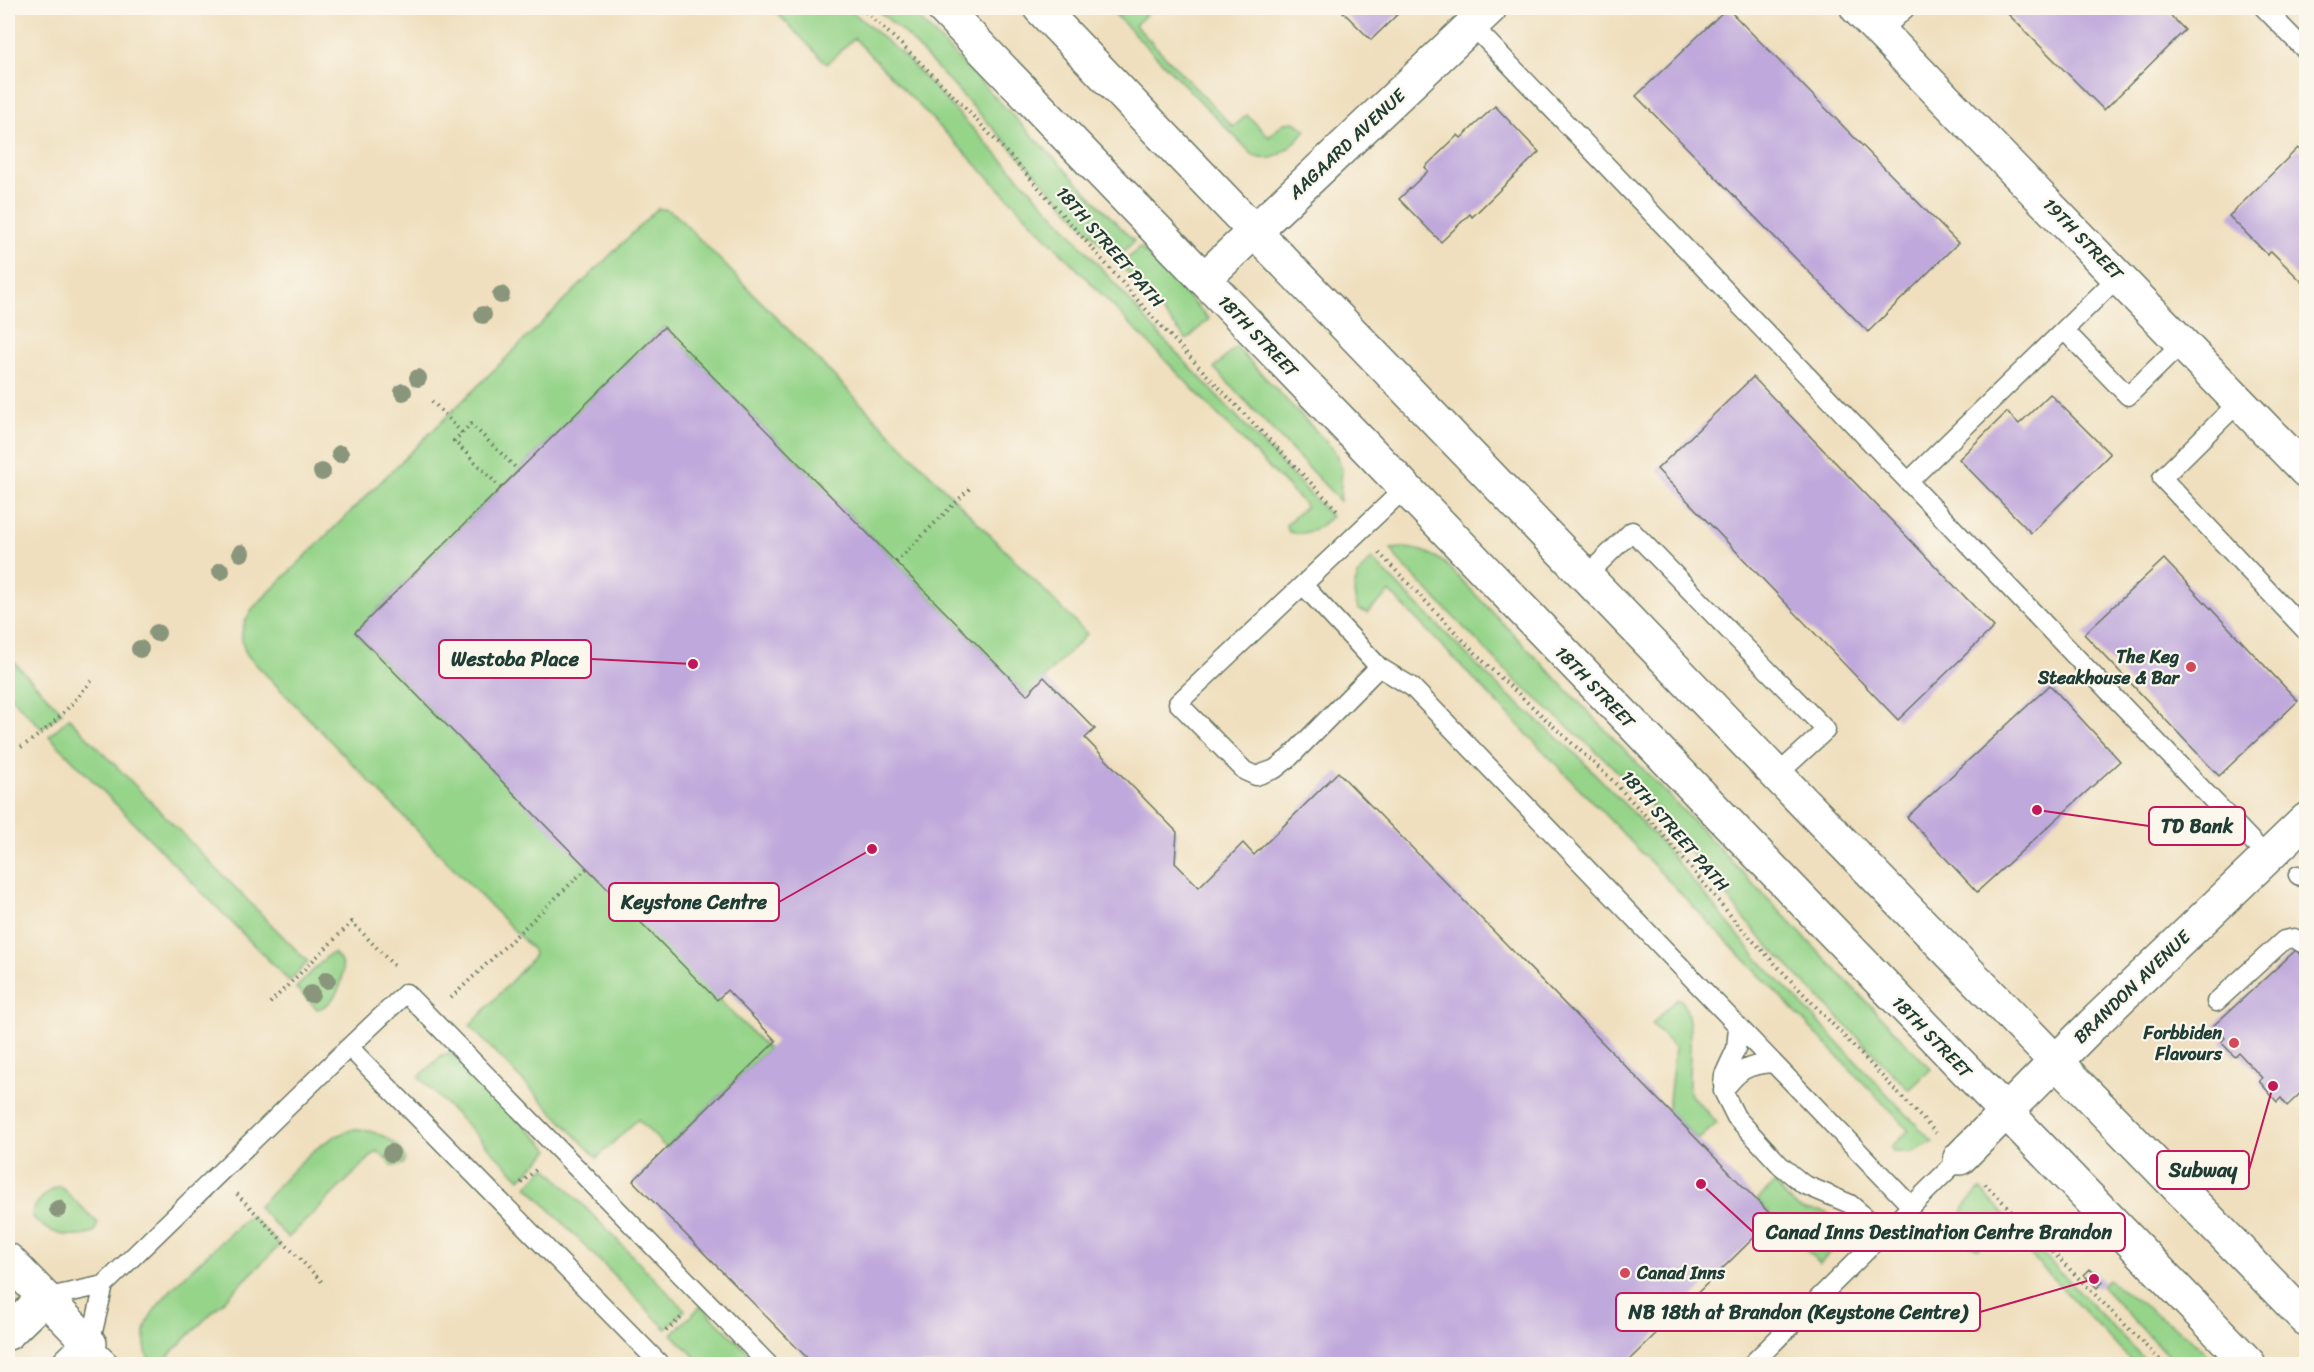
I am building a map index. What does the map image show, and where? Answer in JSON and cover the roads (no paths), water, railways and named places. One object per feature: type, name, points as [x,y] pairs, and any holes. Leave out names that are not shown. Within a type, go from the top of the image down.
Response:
[{"type":"main road","name":"18TH STREET","points":[[943,8],[2249,1365]]},
{"type":"main road","points":[[1040,8],[1777,775],[2307,1319]]},
{"type":"main road","name":"19TH STREET","points":[[1857,8],[2307,471]]},
{"type":"main road","name":"AAGAARD AVENUE","points":[[1204,279],[1481,16]]},
{"type":"main road","name":"BRANDON AVENUE","points":[[1950,1147],[2006,1113],[2055,1061],[2307,820]]},
{"type":"main road","points":[[8,1260],[44,1298],[90,1358]]},
{"type":"main road","points":[[8,1333],[44,1298]]},
{"type":"lane","points":[[1881,32],[1906,8]]},
{"type":"lane","points":[[2264,8],[2307,51]]},
{"type":"lane","points":[[1481,16],[1909,481],[2267,857]]},
{"type":"lane","points":[[1909,481],[2119,276]]},
{"type":"lane","points":[[2064,330],[2128,396],[2183,342]]},
{"type":"lane","points":[[2240,401],[2162,478],[2307,631]]},
{"type":"lane","points":[[1379,667],[1290,757],[1275,769],[1256,776],[1245,771],[1203,731],[1178,703],[1404,489]]},
{"type":"lane","points":[[1587,575],[1632,531],[1826,729],[1777,775]]},
{"type":"lane","points":[[1303,585],[1379,667],[1412,687],[1911,1206]]},
{"type":"lane","points":[[2216,1002],[2284,940],[2294,938],[2302,943]]},
{"type":"lane","points":[[44,1298],[104,1285],[406,993],[768,1365]]},
{"type":"lane","points":[[1738,1027],[1736,1049],[1724,1075],[1723,1090],[1736,1117],[1780,1165],[1803,1184],[1850,1204],[1884,1233]]},
{"type":"lane","points":[[349,1047],[660,1365]]},
{"type":"lane","points":[[1723,1090],[1737,1072],[1754,1065],[1773,1063]]},
{"type":"lane","points":[[1752,1365],[1911,1206],[1950,1147]]},
{"type":"lane","points":[[90,1358],[104,1285]]},
{"type":"place","name":"Westoba Place","points":[[693,664]]},
{"type":"place","name":"The Keg Steakhouse & Bar","points":[[2191,667]]},
{"type":"place","name":"TD Bank","points":[[2037,810]]},
{"type":"place","name":"Keystone Centre","points":[[872,849]]},
{"type":"place","name":"Forbbiden Flavours","points":[[2234,1043]]},
{"type":"place","name":"Subway","points":[[2273,1086]]},
{"type":"place","name":"Canad Inns Destination Centre Brandon","points":[[1701,1184]]},
{"type":"place","name":"Canad Inns","points":[[1625,1273]]},
{"type":"place","name":"NB 18th at Brandon (Keystone Centre)","points":[[2094,1279]]}]
